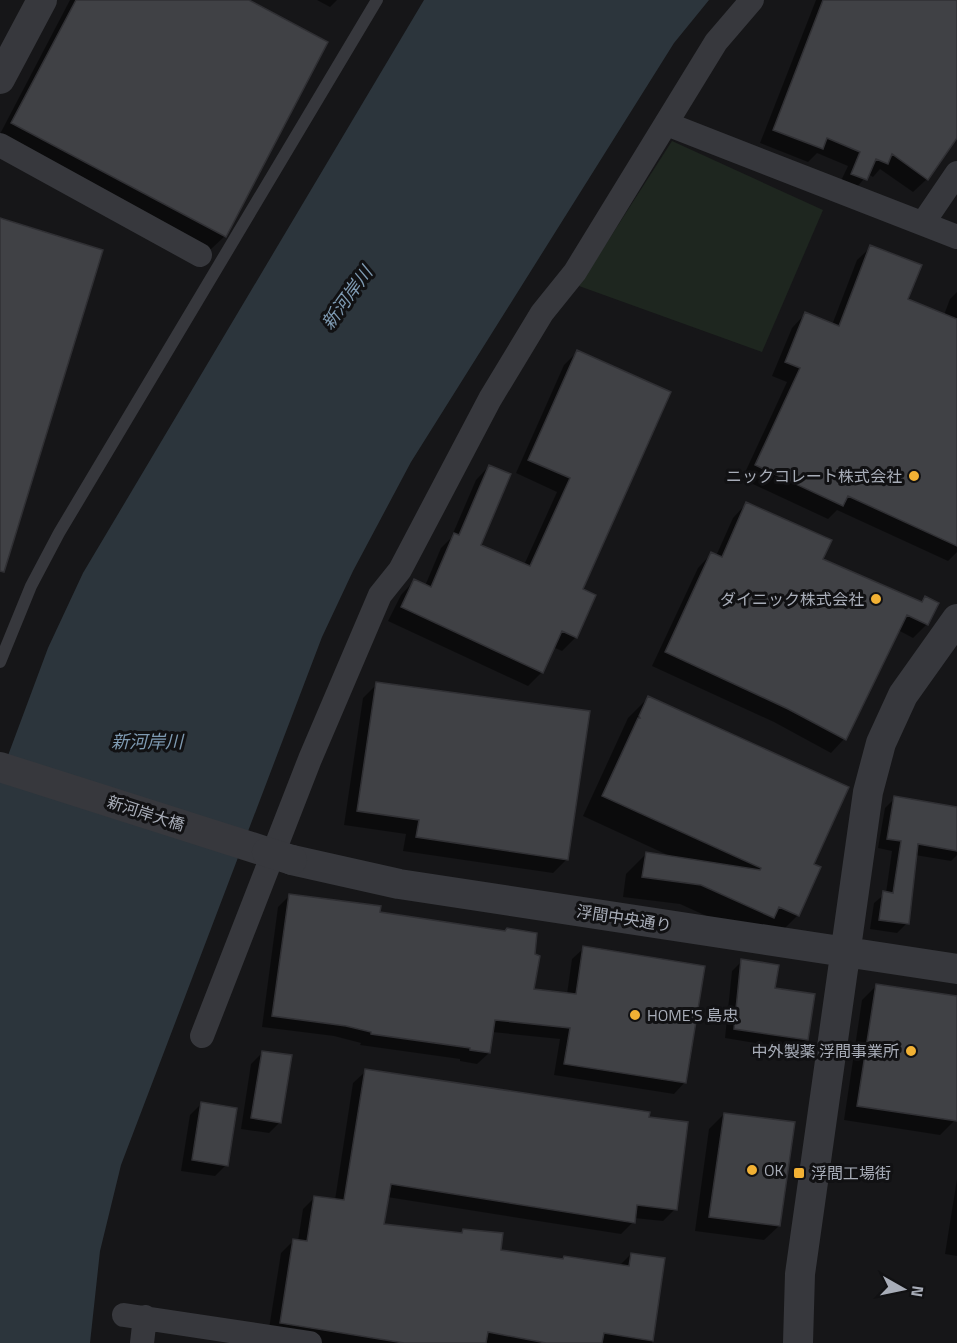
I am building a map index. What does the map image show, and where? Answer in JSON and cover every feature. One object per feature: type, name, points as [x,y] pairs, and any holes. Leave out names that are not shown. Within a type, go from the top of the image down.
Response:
[{"type":"street","points":[[0,79],[42,0]]},
{"type":"street","points":[[202,1036],[310,759],[380,595],[400,570],[495,389],[542,313],[575,272],[716,42],[752,0]]},
{"type":"street","points":[[667,123],[957,237]]},
{"type":"street","points":[[0,145],[200,255]]},
{"type":"street","points":[[923,223],[957,173]]},
{"type":"street","points":[[798,1343],[800,1274],[868,792],[881,743],[903,695],[928,656],[957,619]]},
{"type":"street","name":"新河岸大橋","points":[[0,767],[292,860]]},
{"type":"street","name":"浮間中央通り","points":[[292,860],[399,884],[957,969]]},
{"type":"street","points":[[142,1343],[134,1316],[310,1343]]},
{"type":"lane","points":[[0,662],[31,586],[59,533],[377,0]]},
{"type":"shaded area","points":[[672,141],[823,210],[762,352],[579,286]]},
{"type":"water","name":"新河岸川","points":[[424,0],[709,0],[674,43],[411,462],[353,571],[322,637],[121,1165],[100,1251],[90,1343],[0,1343],[0,777],[48,648],[83,573]]},
{"type":"building","points":[[76,0],[249,0],[328,42],[226,237],[11,123]]},
{"type":"building","points":[[823,0],[957,0],[957,138],[928,180],[892,154],[888,164],[876,159],[867,180],[851,174],[860,152],[827,138],[823,149],[773,130]]},
{"type":"building","points":[[0,218],[103,250],[4,572],[0,571]]},
{"type":"building","points":[[870,245],[922,265],[908,299],[957,319],[957,546],[848,496],[843,506],[755,465],[800,368],[785,362],[805,312],[839,326]]},
{"type":"building","points":[[577,350],[671,392],[583,589],[596,595],[577,638],[562,631],[543,673],[401,607],[414,579],[431,587],[454,533],[459,535],[489,465],[511,474],[481,545],[530,566],[570,478],[528,460]]},
{"type":"building","points":[[746,502],[832,540],[823,559],[922,602],[925,596],[939,603],[928,625],[907,615],[846,740],[788,709],[665,652],[711,552],[722,557]]},
{"type":"building","points":[[376,682],[590,711],[568,860],[416,837],[419,820],[357,811]]},
{"type":"building","points":[[648,696],[849,787],[814,864],[821,867],[799,916],[779,907],[774,918],[701,885],[642,877],[646,852],[760,870],[761,868],[602,796],[640,718]]},
{"type":"building","points":[[894,796],[957,807],[957,851],[918,844],[909,924],[879,920],[883,891],[893,893],[901,841],[887,839]]},
{"type":"building","points":[[289,894],[381,906],[380,912],[505,931],[507,928],[537,933],[535,954],[540,956],[534,989],[576,994],[583,946],[705,966],[686,1083],[564,1064],[570,1028],[495,1020],[490,1053],[371,1034],[371,1032],[346,1026],[272,1016]]},
{"type":"building","points":[[741,959],[779,965],[775,988],[815,994],[808,1040],[734,1029]]},
{"type":"building","name":"中外製薬 浮間事業所","points":[[876,984],[957,996],[957,1121],[857,1106]]},
{"type":"building","points":[[262,1051],[292,1055],[281,1123],[251,1118]]},
{"type":"building","points":[[365,1069],[650,1112],[649,1117],[688,1122],[677,1210],[637,1205],[635,1223],[391,1184],[384,1224],[462,1233],[463,1229],[503,1233],[501,1250],[563,1259],[564,1256],[629,1266],[631,1253],[665,1258],[653,1341],[604,1333],[602,1343],[546,1343],[488,1332],[486,1343],[404,1343],[280,1323],[293,1239],[307,1241],[314,1196],[344,1200]]},
{"type":"building","points":[[201,1102],[237,1108],[228,1166],[192,1160]]},
{"type":"building","name":"OK","points":[[724,1113],[795,1122],[780,1226],[709,1217]]},
{"type":"place","name":"ニックコレート株式会社","points":[[914,476]]},
{"type":"place","name":"ダイニック株式会社","points":[[876,599]]},
{"type":"place","name":"HOME'S 島忠","points":[[635,1015]]},
{"type":"place","name":"中外製薬 浮間事業所","points":[[911,1051]]},
{"type":"place","name":"OK","points":[[752,1170]]},
{"type":"place","name":"浮間工場街","points":[[799,1173]]}]
